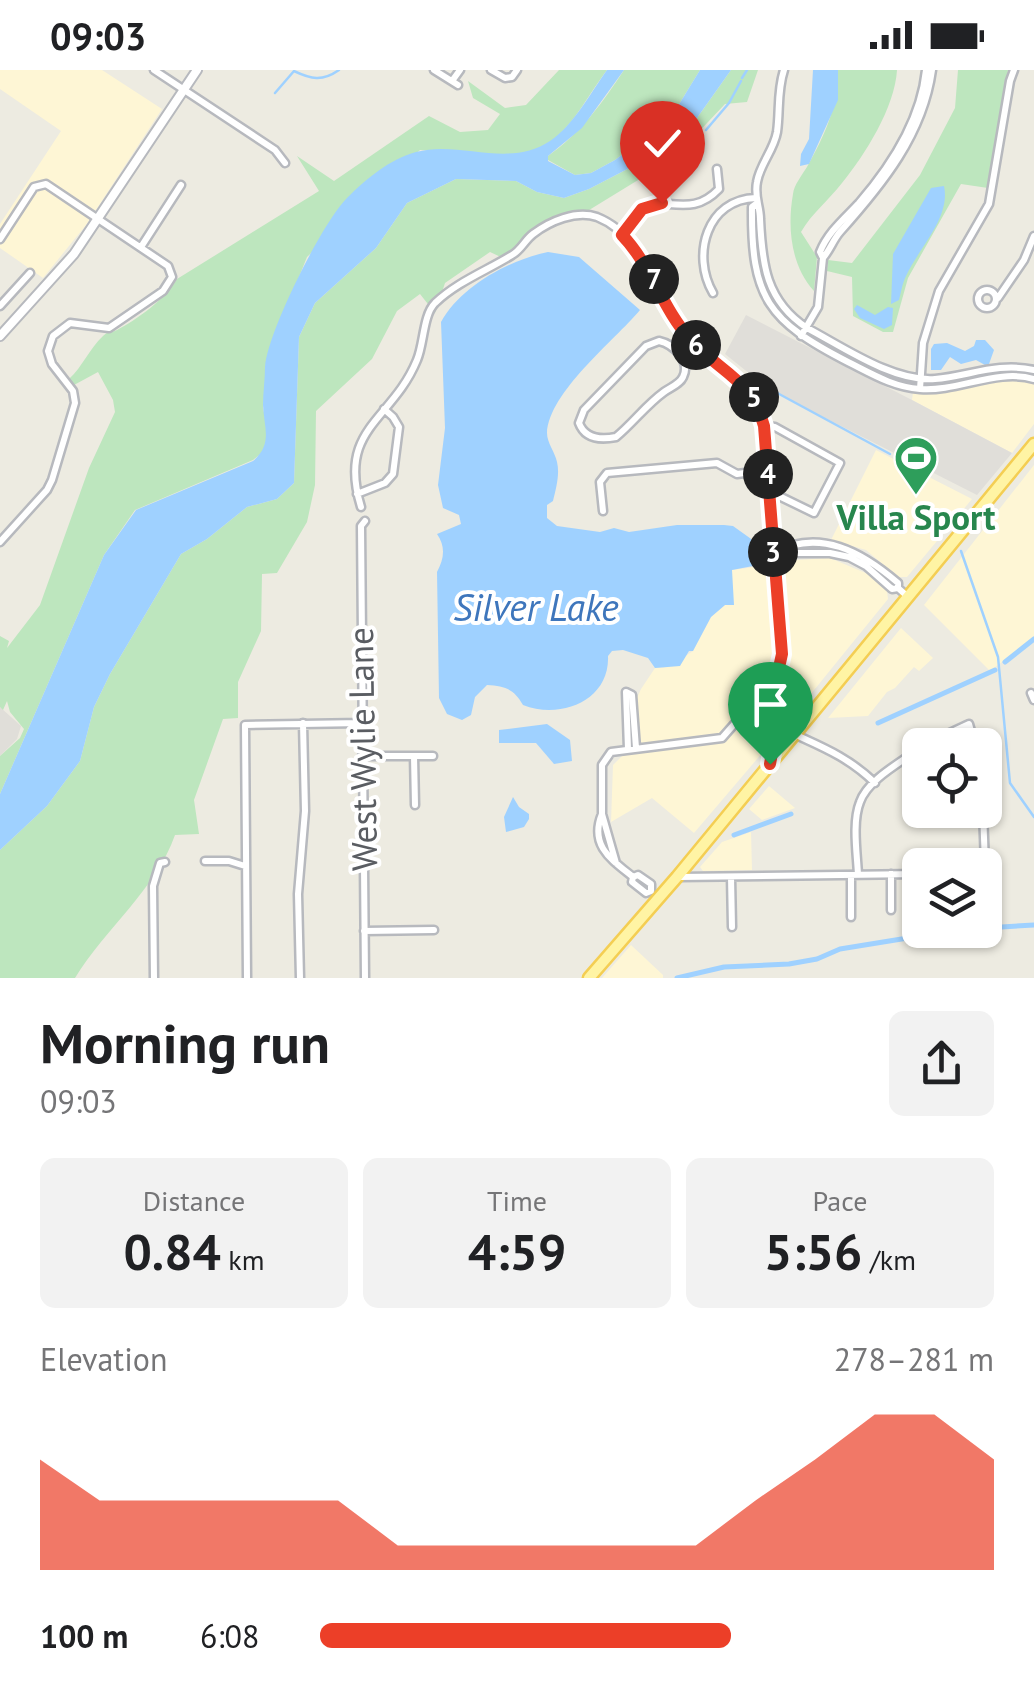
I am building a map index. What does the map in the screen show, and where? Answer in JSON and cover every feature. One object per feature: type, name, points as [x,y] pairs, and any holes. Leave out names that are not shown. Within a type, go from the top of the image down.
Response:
[{"type":"main road","points":[[589,978],[655,894],[678,878],[796,733],[902,592],[1034,444]]},
{"type":"street","points":[[154,70],[275,150],[285,163]]},
{"type":"street","points":[[0,336],[60,272],[197,70]]},
{"type":"street","points":[[434,70],[456,83],[460,70]]},
{"type":"street","points":[[491,70],[504,78],[512,77],[517,70]]},
{"type":"street","points":[[784,70],[778,92],[776,135],[758,175],[756,201],[761,256],[771,289],[794,320],[898,376],[920,378],[1008,366],[1034,370]]},
{"type":"street","points":[[801,336],[818,307],[820,252],[825,240],[875,183],[914,121],[929,70]]},
{"type":"street","points":[[920,389],[923,343],[938,291],[990,204],[1014,70]]},
{"type":"street","points":[[620,233],[654,203],[688,207],[712,196],[720,182],[717,169]]},
{"type":"street","points":[[0,239],[34,187],[46,184],[168,266],[172,277],[163,291],[109,328],[78,322],[64,326],[53,336],[44,351],[73,391],[75,402],[50,485],[0,542]]},
{"type":"street","points":[[141,248],[181,185]]},
{"type":"street","points":[[713,293],[702,262],[708,231],[728,206],[740,199],[756,201]]},
{"type":"street","points":[[756,201],[752,206],[751,244],[760,286],[780,318],[801,336],[892,384],[920,389],[1010,376],[1034,379]]},
{"type":"street","points":[[360,508],[354,470],[357,452],[364,435],[416,364],[431,306],[478,272],[514,254],[536,232],[566,216],[590,215],[620,233],[640,256],[689,338],[752,394],[764,426],[781,664],[774,679],[722,738],[611,752],[602,765],[602,814],[616,863],[642,890],[655,894]]},
{"type":"street","points":[[998,298],[1031,252],[1034,236]]},
{"type":"street","points":[[0,306],[30,273]]},
{"type":"street","points":[[0,285],[12,293]]},
{"type":"street","points":[[676,351],[689,338]]},
{"type":"street","points":[[659,341],[676,351],[686,369],[681,381],[646,406],[616,436],[586,435],[579,423],[580,416],[646,346],[659,341]]},
{"type":"street","points":[[356,494],[385,483],[394,474],[398,427],[394,416],[384,409]]},
{"type":"street","points":[[764,426],[840,462],[814,513],[781,498],[770,498]]},
{"type":"street","points":[[603,511],[600,482],[607,473],[717,463],[737,474],[768,470]]},
{"type":"street","name":"West Wylie Lane","points":[[364,521],[360,526],[365,978]]},
{"type":"street","points":[[11,530],[22,540]]},
{"type":"street","points":[[773,553],[784,547],[842,546],[870,559],[898,583],[902,592]]},
{"type":"street","points":[[626,692],[632,695],[632,748],[626,692]]},
{"type":"street","points":[[752,706],[775,734],[770,764]]},
{"type":"street","points":[[752,706],[796,733]]},
{"type":"street","points":[[760,717],[846,757],[875,783]]},
{"type":"street","points":[[247,978],[245,725],[362,722]]},
{"type":"street","points":[[300,978],[298,894],[305,810],[303,723]]},
{"type":"street","points":[[362,756],[433,756]]},
{"type":"street","points":[[414,756],[415,805]]},
{"type":"street","points":[[851,917],[860,798],[902,762]]},
{"type":"street","points":[[205,862],[229,861],[246,866]]},
{"type":"street","points":[[154,978],[153,879],[160,863],[165,862]]},
{"type":"street","points":[[891,874],[891,910]]},
{"type":"street","points":[[678,878],[902,874]]},
{"type":"street","points":[[731,877],[732,927]]},
{"type":"street","points":[[364,931],[434,930]]},
{"type":"shaded area","points":[[0,70],[102,70],[162,109],[86,225],[43,278],[0,248],[0,224],[61,131],[0,89]]},
{"type":"shaded area","points":[[746,315],[1012,453],[977,495],[770,390],[725,354]]},
{"type":"shaded area","points":[[1014,378],[1034,384],[1034,424],[1012,453],[912,400],[913,392],[936,392]]},
{"type":"shaded area","points":[[876,450],[972,499],[907,577],[898,577],[866,550],[831,540]]},
{"type":"shaded area","points":[[1034,465],[1034,638],[990,671],[924,605]]},
{"type":"shaded area","points":[[830,558],[868,574],[887,591],[888,599],[793,716],[785,716],[763,704],[762,699],[780,678],[786,660],[781,561]]},
{"type":"shaded area","points":[[769,565],[776,665],[744,709],[771,731],[769,745],[694,833],[652,798],[611,822],[613,765],[624,754],[639,751],[635,702],[641,689],[655,668],[669,667],[693,651],[711,617],[725,605],[732,570]]},
{"type":"shaded area","points":[[901,628],[933,658],[919,671],[914,667],[868,716],[828,718]]},
{"type":"shaded area","points":[[0,707],[21,726],[17,739],[0,756]]},
{"type":"shaded area","points":[[769,786],[795,808],[762,820],[749,809]]},
{"type":"shaded area","points":[[751,832],[752,870],[703,871],[700,867],[722,842]]},
{"type":"shaded area","points":[[631,945],[663,975],[663,978],[602,978]]},
{"type":"green space","points":[[559,70],[607,70],[553,140],[524,153],[507,155],[420,150],[307,257],[289,302],[263,407],[268,436],[263,452],[253,460],[135,510],[104,555],[0,794],[0,756],[24,729],[10,712],[7,701],[3,710],[0,707],[0,636],[9,641],[7,648],[40,605],[89,468],[115,412],[98,372],[74,385],[69,379],[94,346],[108,332],[150,308],[177,279],[319,191],[297,156],[334,181],[429,116],[460,132],[488,130],[500,114],[473,98],[468,81],[505,108],[526,105]]},
{"type":"green space","points":[[624,70],[700,70],[670,119],[615,160],[591,173],[575,175],[548,160],[590,116]]},
{"type":"green space","points":[[731,70],[758,70],[747,102],[725,104],[674,158],[581,215],[549,225],[505,259],[490,252],[445,283],[435,313],[420,294],[397,311],[372,359],[316,411],[315,485],[307,522],[277,573],[262,574],[261,631],[238,682],[238,718],[223,719],[194,800],[199,834],[175,835],[156,873],[75,978],[0,978],[0,850],[47,806],[80,761],[94,707],[110,674],[181,554],[247,507],[277,499],[294,483],[299,337],[315,303],[376,248],[407,203],[456,179],[516,181],[537,192],[564,198],[589,189],[641,162],[692,125]]},
{"type":"green space","points":[[838,70],[897,70],[891,99],[869,145],[801,232],[817,257],[814,291],[796,258],[791,207],[795,187],[829,120]]},
{"type":"green space","points":[[958,70],[1008,70],[988,188],[961,184],[908,278],[893,332],[883,332],[853,316],[852,277],[827,271],[828,260],[852,263],[920,175],[955,108]]},
{"type":"water","points":[[607,70],[624,70],[582,128],[548,156],[548,161],[575,175],[591,173],[615,160],[670,119],[700,70],[731,70],[692,125],[641,162],[589,189],[564,198],[537,192],[516,181],[456,179],[407,203],[376,248],[315,303],[299,337],[294,483],[277,499],[247,507],[181,554],[110,674],[94,707],[80,761],[47,806],[0,850],[0,794],[104,555],[136,510],[253,461],[263,448],[268,351],[297,279],[336,211],[379,170],[416,152],[450,149],[518,153],[550,141],[574,118]]},
{"type":"water","points":[[813,70],[838,70],[838,100],[809,164],[800,166],[809,139]]},
{"type":"water","points":[[944,186],[943,210],[906,276],[899,300],[891,304],[893,254],[931,188]]},
{"type":"water","name":"Silver Lake","points":[[548,252],[579,257],[640,310],[570,384],[551,417],[547,437],[558,471],[547,518],[557,526],[600,532],[677,525],[733,526],[754,541],[753,566],[732,570],[734,605],[725,605],[711,617],[680,666],[655,668],[648,658],[623,650],[612,651],[601,685],[580,703],[567,708],[537,709],[523,705],[508,689],[487,685],[475,697],[471,715],[462,720],[447,714],[439,698],[437,572],[443,553],[437,534],[461,524],[459,515],[443,508],[438,485],[445,428],[441,322],[461,297],[487,276]]},
{"type":"water","points":[[857,305],[875,315],[893,308],[892,325],[884,329],[860,318],[854,309]]},
{"type":"water","points":[[976,340],[985,340],[994,350],[989,364],[976,360],[961,364],[950,357],[941,370],[931,370],[934,344],[947,343],[965,351]]},
{"type":"water","points":[[547,724],[570,740],[572,761],[554,764],[536,743],[499,743],[499,730]]},
{"type":"water","points":[[513,797],[529,819],[524,827],[506,832],[504,817]]},
{"type":"waterway","points":[[275,93],[294,71],[316,78],[339,70]]},
{"type":"waterway","points":[[742,78],[747,70]]},
{"type":"waterway","points":[[706,130],[729,103],[741,81]]},
{"type":"waterway","points":[[768,388],[890,454]]},
{"type":"waterway","points":[[961,551],[998,657],[1010,783],[1034,817]]},
{"type":"waterway","points":[[1005,662],[1034,639]]},
{"type":"waterway","points":[[878,723],[995,670]]},
{"type":"waterway","points":[[734,835],[791,814]]},
{"type":"waterway","points":[[1002,927],[1034,925]]},
{"type":"waterway","points":[[677,978],[724,967],[789,964],[817,959],[840,949],[902,939]]},
{"type":"place","name":"Villa Sport","points":[[916,496]]},
{"type":"route","points":[[662,203],[642,209],[622,235],[640,256],[688,336],[752,394],[764,426],[782,654],[774,679],[750,709],[774,729],[770,764]]}]
